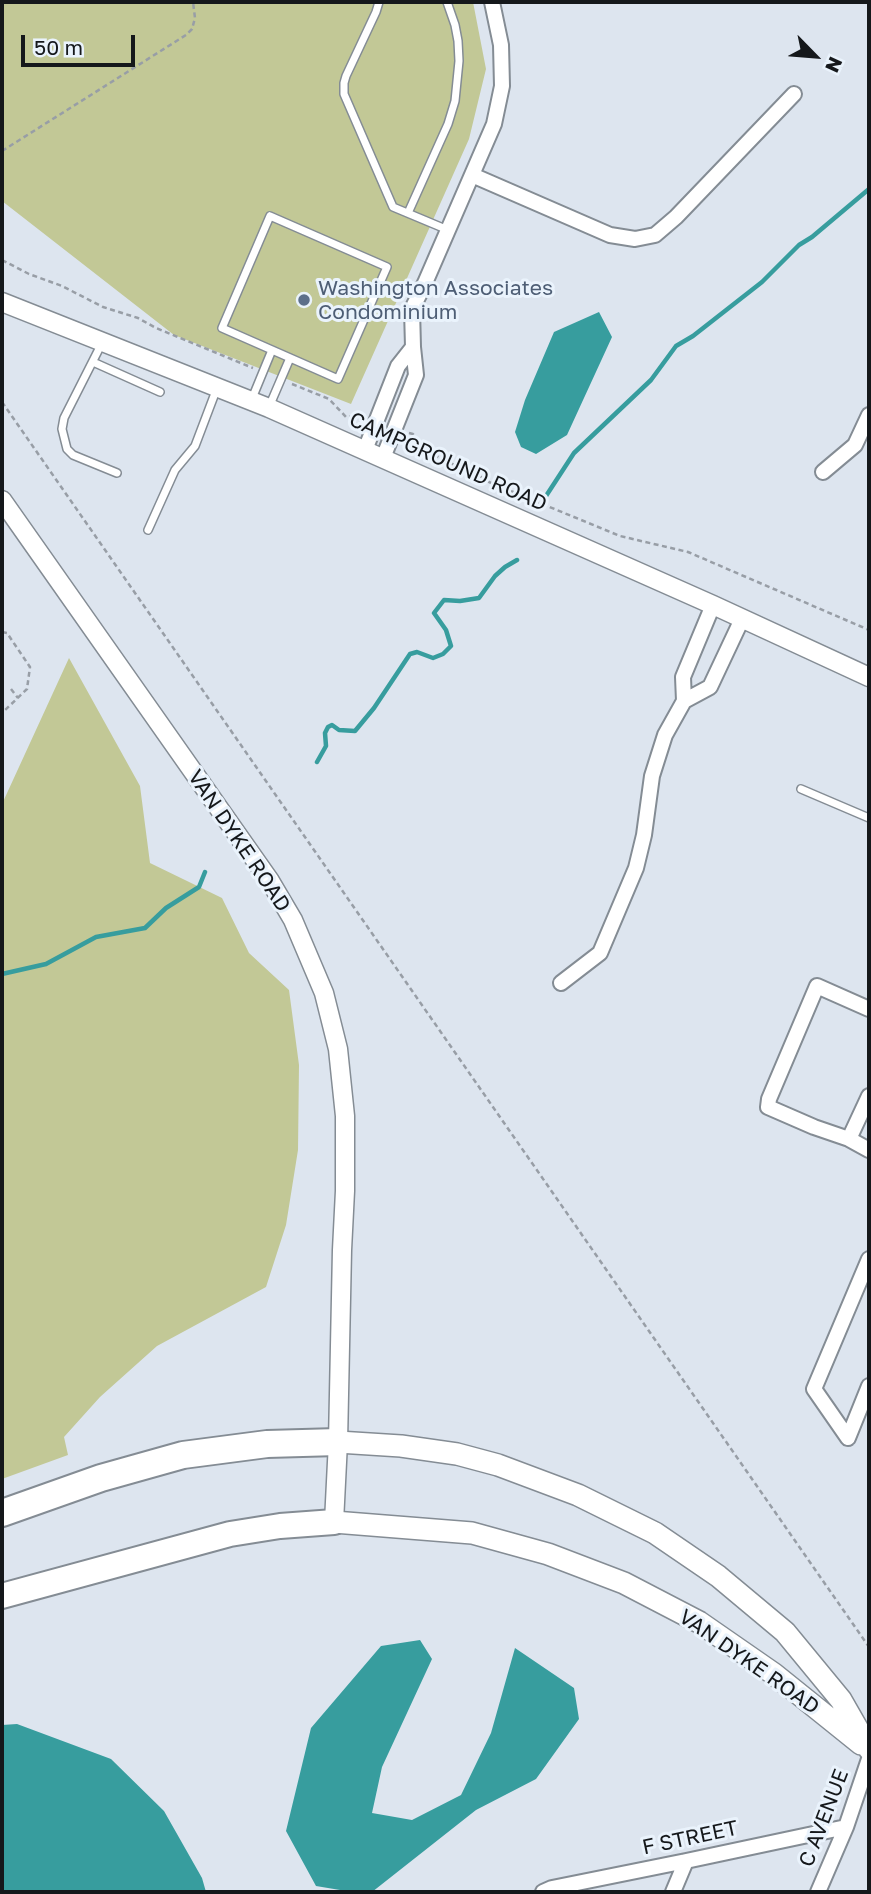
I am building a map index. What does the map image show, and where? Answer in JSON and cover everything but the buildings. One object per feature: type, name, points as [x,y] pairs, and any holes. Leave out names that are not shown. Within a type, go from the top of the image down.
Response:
[{"type":"highway","points":[[2,1513],[101,1478],[183,1455],[267,1444],[338,1442]]},
{"type":"highway","points":[[2,1596],[230,1534],[280,1526],[334,1522]]},
{"type":"main road","name":"VAN DYKE ROAD","points":[[338,1442],[401,1446],[457,1454],[498,1465],[578,1495],[655,1533],[718,1576],[785,1632],[841,1700],[869,1750]]},
{"type":"main road","name":"VAN DYKE ROAD","points":[[334,1522],[472,1533],[548,1554],[624,1583],[710,1629],[774,1674],[869,1750]]},
{"type":"street","points":[[383,458],[416,375],[412,309],[494,124],[502,86],[502,45],[492,2]]},
{"type":"street","points":[[472,175],[610,235],[635,239],[655,234],[676,218],[794,94]]},
{"type":"street","name":"CAMPGROUND ROAD","points":[[2,302],[269,408],[869,677]]},
{"type":"street","points":[[365,450],[398,366],[413,347]]},
{"type":"street","points":[[384,402],[402,410]]},
{"type":"street","points":[[823,472],[855,445],[869,415]]},
{"type":"street","name":"VAN DYKE ROAD","points":[[2,499],[270,881],[293,920],[324,993],[338,1049],[345,1116],[334,1522]]},
{"type":"street","points":[[561,983],[600,953],[636,868],[644,835],[652,776],[665,735],[684,701],[683,677],[713,606]]},
{"type":"street","points":[[684,701],[710,687],[742,619]]},
{"type":"street","points":[[869,1009],[817,986],[768,1107],[814,1128],[849,1139],[869,1150]]},
{"type":"street","points":[[849,1139],[869,1096]]},
{"type":"street","points":[[869,1259],[814,1388],[848,1438],[869,1386]]},
{"type":"street","name":"C AVENUE","points":[[818,1892],[846,1826],[869,1759]]},
{"type":"street","name":"F STREET","points":[[543,1892],[846,1826]]},
{"type":"street","points":[[673,1892],[686,1861]]},
{"type":"lane","points":[[379,2],[346,76],[344,94],[393,207],[448,230]]},
{"type":"lane","points":[[408,213],[448,124],[455,101],[458,41],[447,2]]},
{"type":"lane","points":[[270,216],[387,267],[338,379],[290,358],[222,328],[270,216]]},
{"type":"lane","points":[[103,341],[64,418],[62,429],[67,449],[73,455],[117,473]]},
{"type":"lane","points":[[251,401],[272,350]]},
{"type":"lane","points":[[269,408],[290,358]]},
{"type":"lane","points":[[93,362],[160,392]]},
{"type":"lane","points":[[148,530],[175,470],[195,446],[218,387]]},
{"type":"lane","points":[[801,789],[869,818]]},
{"type":"path","points":[[2,151],[186,35],[192,29],[195,18],[193,2]]},
{"type":"path","points":[[2,260],[103,307],[138,318],[263,372]]},
{"type":"path","points":[[281,379],[330,399],[346,417],[362,414],[377,420]]},
{"type":"path","points":[[2,402],[869,1647]]},
{"type":"path","points":[[395,427],[413,434],[426,450],[489,482],[620,536],[688,552],[869,630]]},
{"type":"path","points":[[2,632],[7,634],[30,667],[27,689],[2,713]]},
{"type":"path","points":[[2,637],[7,634]]},
{"type":"path","points":[[11,689],[18,698]]},
{"type":"green space","points":[[2,2],[473,2],[486,69],[469,139],[351,404],[174,335],[2,201]]},
{"type":"green space","points":[[69,658],[140,786],[150,863],[222,898],[249,953],[289,990],[299,1065],[298,1150],[286,1225],[266,1287],[157,1346],[100,1397],[64,1437],[68,1455],[2,1479],[2,804]]},
{"type":"water","points":[[599,312],[612,337],[567,435],[536,454],[521,447],[515,432],[525,400],[554,332]]},
{"type":"water","points":[[420,1640],[432,1659],[382,1767],[372,1813],[412,1820],[461,1795],[491,1733],[515,1648],[574,1688],[579,1719],[536,1779],[476,1810],[372,1892],[352,1892],[316,1886],[286,1831],[311,1728],[381,1646]]},
{"type":"water","points":[[17,1724],[111,1759],[164,1811],[202,1878],[206,1892],[2,1892],[2,1725]]},
{"type":"waterway","points":[[546,496],[574,453],[651,380],[676,346],[693,336],[762,282],[799,245],[869,189]]},
{"type":"waterway","points":[[317,762],[326,746],[325,733],[328,727],[332,725],[339,730],[355,731],[410,654],[417,652],[433,658],[443,654],[451,646],[446,630],[434,613],[444,600],[479,598],[495,576],[517,560]]},
{"type":"waterway","points":[[2,974],[46,964],[96,937],[145,928],[166,908],[199,887],[205,872]]},
{"type":"place","name":"Washington Associates Condominium","points":[[304,300]]}]
